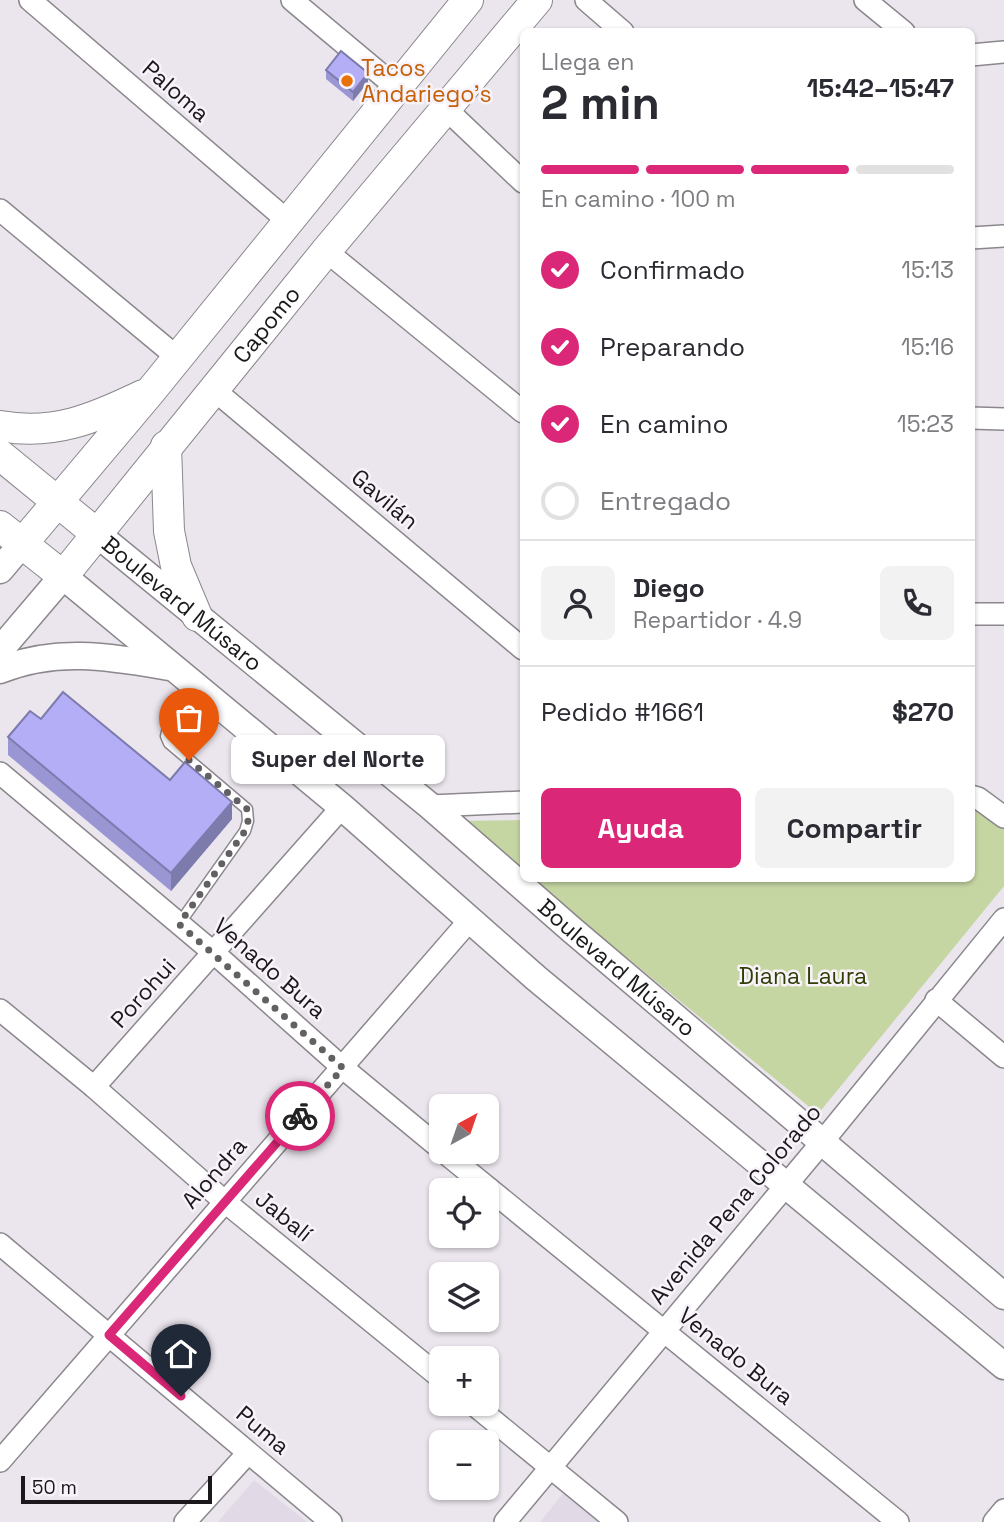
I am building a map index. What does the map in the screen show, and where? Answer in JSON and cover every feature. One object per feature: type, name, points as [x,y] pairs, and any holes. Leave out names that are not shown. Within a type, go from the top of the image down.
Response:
[{"type":"main road","name":"Capomo","points":[[11,535],[58,502],[468,0]]},
{"type":"main road","name":"Capomo","points":[[63,576],[326,251],[537,0]]},
{"type":"main road","points":[[0,426],[27,430],[50,429],[106,412],[150,392]]},
{"type":"main road","points":[[166,446],[169,531],[176,566],[197,616]]},
{"type":"main road","name":"Boulevard Músaro","points":[[0,455],[97,534]]},
{"type":"main road","points":[[11,535],[63,576]]},
{"type":"street","name":"Paloma","points":[[30,0],[289,222]]},
{"type":"street","points":[[292,0],[396,88]]},
{"type":"street","points":[[586,0],[618,28]]},
{"type":"street","points":[[865,0],[899,28]]},
{"type":"street","points":[[975,55],[1004,52]]},
{"type":"street","points":[[446,109],[520,179]]},
{"type":"street","points":[[0,210],[178,358]]},
{"type":"street","points":[[975,238],[1004,236]]},
{"type":"street","points":[[326,251],[520,410]]},
{"type":"street","name":"Gavilán","points":[[213,389],[520,646]]},
{"type":"street","points":[[975,418],[1004,419]]},
{"type":"street","name":"Boulevard Músaro","points":[[97,534],[430,806],[572,930],[1004,1296]]},
{"type":"street","name":"Capomo","points":[[0,570],[11,535]]},
{"type":"street","points":[[63,576],[342,807],[470,921],[1004,1366]]},
{"type":"street","name":"Capomo","points":[[0,650],[63,576]]},
{"type":"street","points":[[975,614],[1004,614]]},
{"type":"street","points":[[0,670],[25,660],[97,655],[172,667]]},
{"type":"street","name":"Venado Bura","points":[[0,773],[429,1139]]},
{"type":"street","points":[[975,797],[1004,817]]},
{"type":"street","points":[[430,806],[520,802]]},
{"type":"street","name":"Porohui","points":[[94,1087],[342,807]]},
{"type":"street","name":"Avenida Pena Colorado","points":[[505,1522],[1004,919]]},
{"type":"street","name":"Alondra","points":[[0,1461],[470,921]]},
{"type":"street","points":[[936,1000],[1004,1057]]},
{"type":"street","name":"Jabalí","points":[[0,1010],[94,1087],[224,1201],[429,1368]]},
{"type":"street","name":"Venado Bura","points":[[459,1164],[898,1522]]},
{"type":"street","name":"Puma","points":[[0,1244],[331,1522]]},
{"type":"street","points":[[488,1416],[618,1522]]},
{"type":"street","points":[[185,1522],[248,1453]]},
{"type":"street","points":[[994,1522],[1004,1510]]},
{"type":"lane","points":[[179,924],[245,831],[248,821],[247,809],[169,743],[166,736],[168,727],[201,690]]},
{"type":"shaded area","points":[[254,1480],[307,1522],[218,1522]]},
{"type":"shaded area","points":[[570,1485],[615,1522],[540,1522]]},
{"type":"green space","name":"Diana Laura","points":[[975,811],[987,811],[1004,825],[1004,886],[818,1114],[535,882],[975,882]]},
{"type":"green space","points":[[520,820],[520,871],[460,821]]},
{"type":"building","points":[[341,51],[368,73],[353,92],[326,70]]},
{"type":"building","points":[[63,692],[170,780],[185,762],[232,802],[171,873],[8,737],[30,711],[41,719]]},
{"type":"way so far","points":[[189,760],[247,809],[248,821],[245,831],[179,924],[343,1068],[300,1116]]},
{"type":"place","name":"Tacos Andariego’s","points":[[347,81]]},
{"type":"place","name":"Super del Norte","points":[[189,760]]},
{"type":"route","points":[[181,1396],[109,1335],[300,1116]]}]
